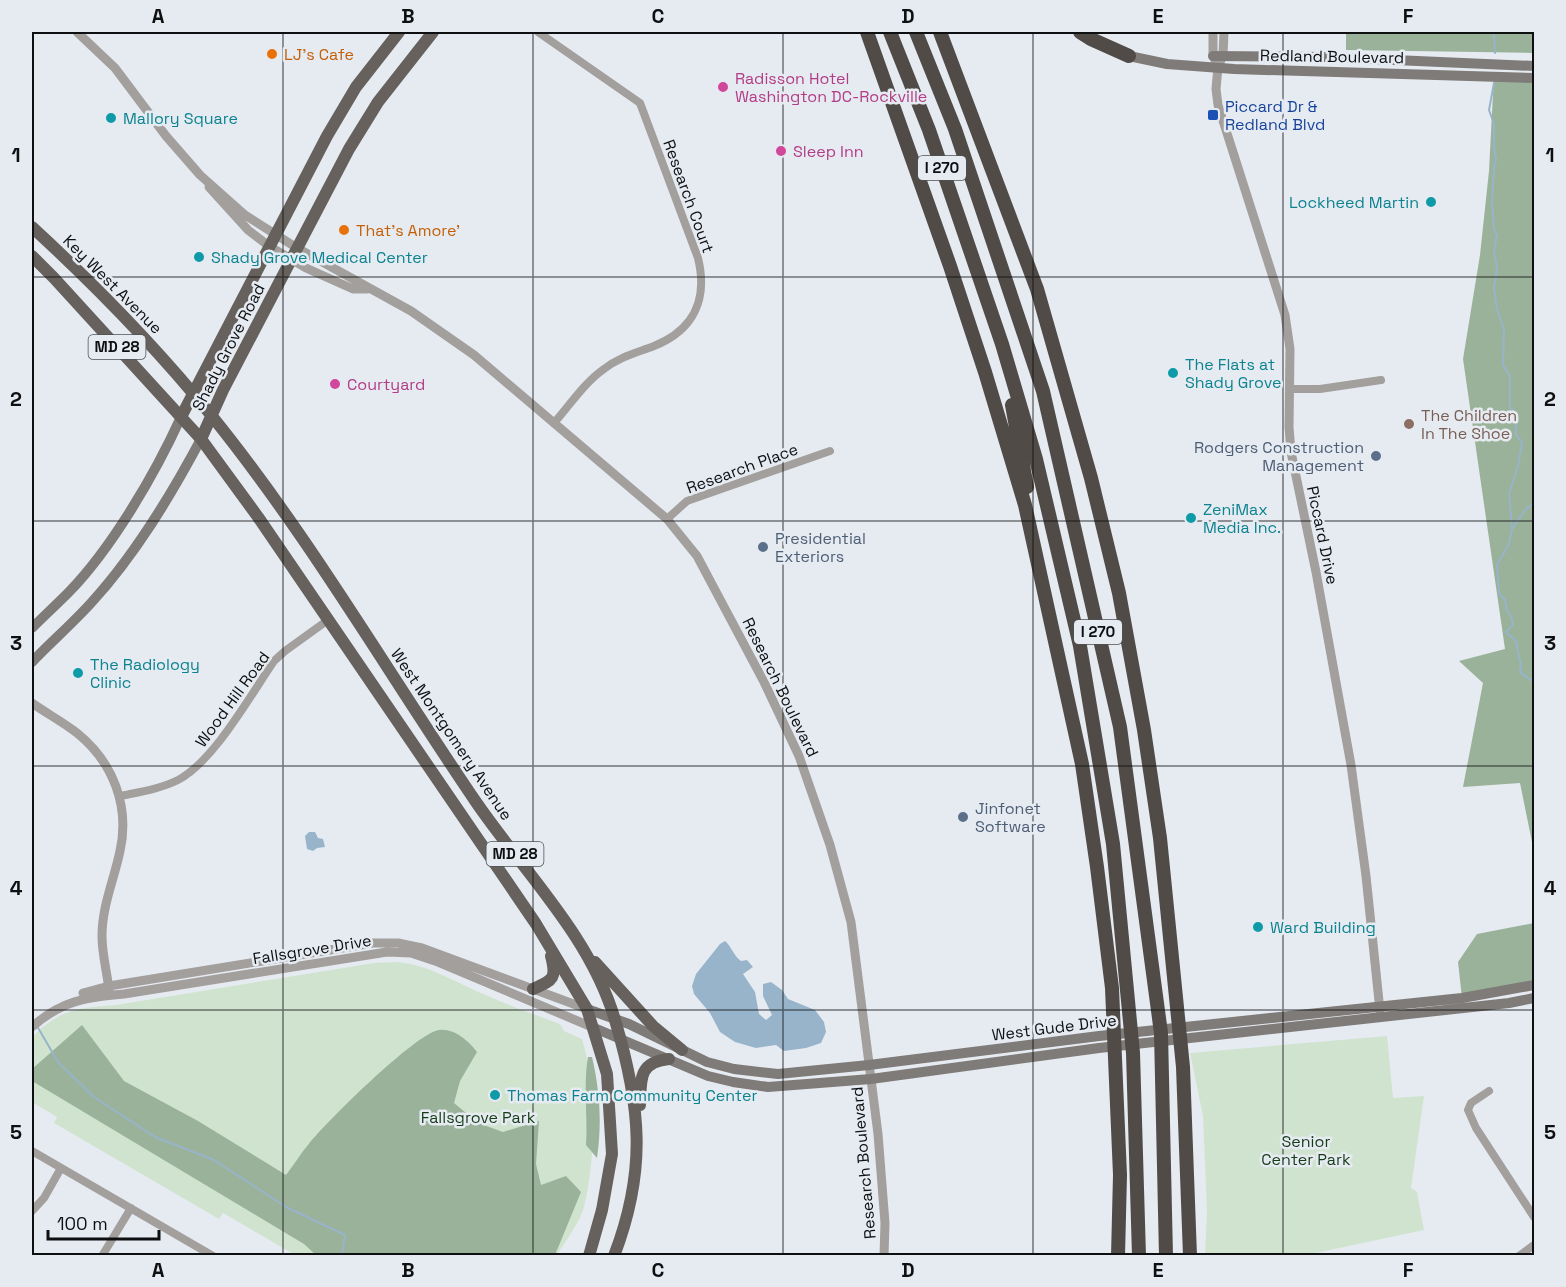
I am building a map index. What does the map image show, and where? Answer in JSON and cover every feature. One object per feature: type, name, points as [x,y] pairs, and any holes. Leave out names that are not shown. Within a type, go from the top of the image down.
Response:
[{"type":"highway","name":"I 270","points":[[867,32],[910,148],[985,372],[1025,505],[1082,764],[1112,988],[1120,1175],[1118,1256]]},
{"type":"highway","name":"I 270","points":[[890,32],[929,130],[1002,344],[1036,459],[1080,646],[1113,844],[1133,1053],[1139,1256]]},
{"type":"highway","name":"I 270","points":[[916,32],[955,129],[1043,391],[1120,726],[1161,1033],[1166,1256]]},
{"type":"highway","name":"I 270","points":[[940,32],[1036,290],[1091,478],[1119,593],[1144,730],[1161,849],[1183,1067],[1190,1256]]},
{"type":"highway","points":[[947,32],[966,82],[972,113]]},
{"type":"highway","points":[[1080,32],[1129,56]]},
{"type":"highway","points":[[1002,344],[1043,584]]},
{"type":"main road","name":"Shady Grove Road","points":[[32,628],[69,593],[104,548],[149,480],[327,136],[356,87],[399,32]]},
{"type":"main road","name":"Shady Grove Road","points":[[32,662],[92,602],[139,544],[171,494],[350,149],[378,102],[433,32]]},
{"type":"main road","name":"Redland Boulevard","points":[[1218,55],[1534,66]]},
{"type":"main road","name":"Redland Boulevard","points":[[1129,56],[1167,64],[1218,67],[1534,78]]},
{"type":"main road","name":"Key West Avenue","points":[[32,227],[138,332],[193,394]]},
{"type":"main road","name":"MD 28","points":[[32,256],[201,439],[258,517],[536,924],[587,1009],[607,1074],[612,1154],[602,1210],[589,1256]]},
{"type":"main road","points":[[175,373],[196,374],[206,367]]},
{"type":"main road","name":"West Montgomery Avenue","points":[[193,394],[212,416],[309,547],[478,805],[579,942],[607,999],[615,1019],[629,1074],[638,1136],[631,1203],[614,1256]]},
{"type":"main road","points":[[579,942],[652,1026],[682,1050]]},
{"type":"main road","points":[[533,989],[548,982],[555,971],[548,943]]},
{"type":"main road","name":"West Gude Drive","points":[[592,1027],[708,1076],[734,1083],[768,1086],[871,1079],[1099,1048],[1185,1039],[1380,1011],[1534,985]]},
{"type":"main road","name":"West Gude Drive","points":[[587,1009],[652,1034],[707,1062],[778,1074],[1184,1026],[1509,1003],[1534,998]]},
{"type":"main road","points":[[638,1136],[642,1073],[648,1065],[669,1059]]},
{"type":"street","name":"Research Boulevard","points":[[77,32],[115,68],[166,136],[207,182],[215,186],[272,241],[294,254],[306,268],[353,289],[369,289],[411,311],[474,355],[667,519],[697,556],[764,682],[799,756],[830,845],[851,922],[883,1192],[884,1256]]},
{"type":"street","name":"Research Court","points":[[538,32],[640,104],[703,276],[700,299],[694,313],[676,334],[655,346],[625,356],[604,368],[587,384],[554,423]]},
{"type":"street","name":"Piccard Drive","points":[[1213,32],[1218,55],[1216,89],[1218,105],[1285,315],[1290,349],[1291,452],[1328,633],[1351,768],[1366,876],[1380,1011]]},
{"type":"street","name":"Piccard Drive","points":[[1218,55],[1224,32]]},
{"type":"street","points":[[1290,389],[1320,389],[1381,380]]},
{"type":"street","name":"Research Place","points":[[667,519],[687,501],[830,451]]},
{"type":"street","name":"Wood Hill Road","points":[[120,796],[166,786],[180,780],[201,764],[274,662],[285,651],[328,620]]},
{"type":"street","points":[[32,703],[77,734],[98,754],[117,786],[120,796],[123,826],[120,850],[108,891],[102,936],[109,991]]},
{"type":"street","name":"Fallsgrove Drive","points":[[34,1022],[70,1003],[109,991],[373,943],[398,943],[422,948],[587,1009]]},
{"type":"street","name":"Fallsgrove Drive","points":[[109,991],[387,952],[411,953],[438,962],[592,1027]]},
{"type":"street","points":[[1489,1091],[1471,1103],[1468,1110],[1476,1128],[1534,1217]]},
{"type":"street","points":[[32,1151],[131,1208],[198,1252],[213,1256]]},
{"type":"street","points":[[32,1211],[44,1198],[61,1168]]},
{"type":"street","points":[[102,1256],[131,1208]]},
{"type":"street","points":[[1519,1256],[1534,1245]]},
{"type":"green space","points":[[1346,32],[1534,32],[1534,53],[1346,50]]},
{"type":"green space","points":[[1494,75],[1534,77],[1534,852],[1520,783],[1463,787],[1483,683],[1459,661],[1505,649],[1463,359],[1480,255],[1489,171]]},
{"type":"green space","points":[[1534,923],[1534,985],[1462,998],[1458,962],[1477,934]]},
{"type":"green space","name":"Fallsgrove Park","points":[[398,962],[431,970],[501,1002],[560,1024],[564,1031],[582,1039],[587,1058],[592,1100],[591,1167],[582,1213],[557,1255],[295,1255],[223,1213],[219,1219],[54,1123],[57,1117],[32,1102],[32,1037],[61,1015],[91,1007],[116,1005],[374,963]]},
{"type":"green space","points":[[82,1025],[124,1081],[198,1121],[286,1175],[318,1134],[351,1100],[411,1046],[439,1030],[456,1033],[477,1052],[460,1081],[454,1103],[478,1123],[503,1132],[539,1121],[536,1164],[541,1185],[566,1176],[581,1192],[555,1255],[316,1255],[304,1244],[32,1081],[32,1069]]},
{"type":"green space","name":"Senior Center Park","points":[[1387,1036],[1393,1098],[1424,1096],[1411,1188],[1417,1192],[1424,1230],[1306,1255],[1205,1255],[1207,1211],[1203,1116],[1190,1053]]},
{"type":"green space","points":[[588,1057],[592,1057],[597,1082],[600,1120],[597,1158],[586,1145]]},
{"type":"water","points":[[309,832],[315,832],[318,838],[323,839],[325,847],[313,851],[307,849],[305,836]]},
{"type":"water","points":[[725,941],[738,959],[747,960],[753,967],[743,974],[755,992],[759,1014],[766,1020],[772,1015],[763,996],[763,984],[771,982],[782,990],[788,999],[815,1010],[824,1022],[826,1032],[821,1043],[784,1051],[776,1045],[756,1048],[735,1042],[720,1032],[710,1013],[694,994],[692,986],[696,974]]},
{"type":"waterway","points":[[1494,32],[1495,53]]},
{"type":"waterway","points":[[1494,83],[1489,110],[1494,124],[1496,159],[1492,202],[1494,229],[1497,236],[1494,250],[1497,268],[1494,288],[1497,309],[1504,330],[1503,365],[1510,377],[1510,407],[1516,414],[1516,435],[1522,442],[1518,466],[1509,494],[1512,529],[1509,544],[1497,565],[1499,593],[1505,600],[1513,625],[1506,632],[1517,642],[1520,671],[1533,682],[1534,695]]},
{"type":"waterway","points":[[1512,529],[1525,510],[1534,503]]},
{"type":"waterway","points":[[37,1026],[58,1062],[94,1097],[155,1137],[214,1160],[286,1207],[345,1235],[342,1256]]},
{"type":"place","name":"LJ's Cafe","points":[[272,54]]},
{"type":"place","name":"Radisson Hotel Washington DC-Rockville","points":[[723,87]]},
{"type":"place","name":"Piccard Dr & Redland Blvd","points":[[1213,115]]},
{"type":"place","name":"Mallory Square","points":[[111,118]]},
{"type":"place","name":"Sleep Inn","points":[[781,151]]},
{"type":"place","name":"Lockheed Martin","points":[[1431,202]]},
{"type":"place","name":"That's Amore'","points":[[344,230]]},
{"type":"place","name":"Shady Grove Medical Center","points":[[199,257]]},
{"type":"place","name":"The Flats at Shady Grove","points":[[1173,373]]},
{"type":"place","name":"Courtyard","points":[[335,384]]},
{"type":"place","name":"The Children In The Shoe","points":[[1409,424]]},
{"type":"place","name":"Rodgers Construction Management","points":[[1376,456]]},
{"type":"place","name":"ZeniMax Media Inc.","points":[[1191,518]]},
{"type":"place","name":"Presidential Exteriors","points":[[763,547]]},
{"type":"place","name":"The Radiology Clinic","points":[[78,673]]},
{"type":"place","name":"Jinfonet Software","points":[[963,817]]},
{"type":"place","name":"Ward Building","points":[[1258,927]]},
{"type":"place","name":"Thomas Farm Community Center","points":[[495,1095]]}]
